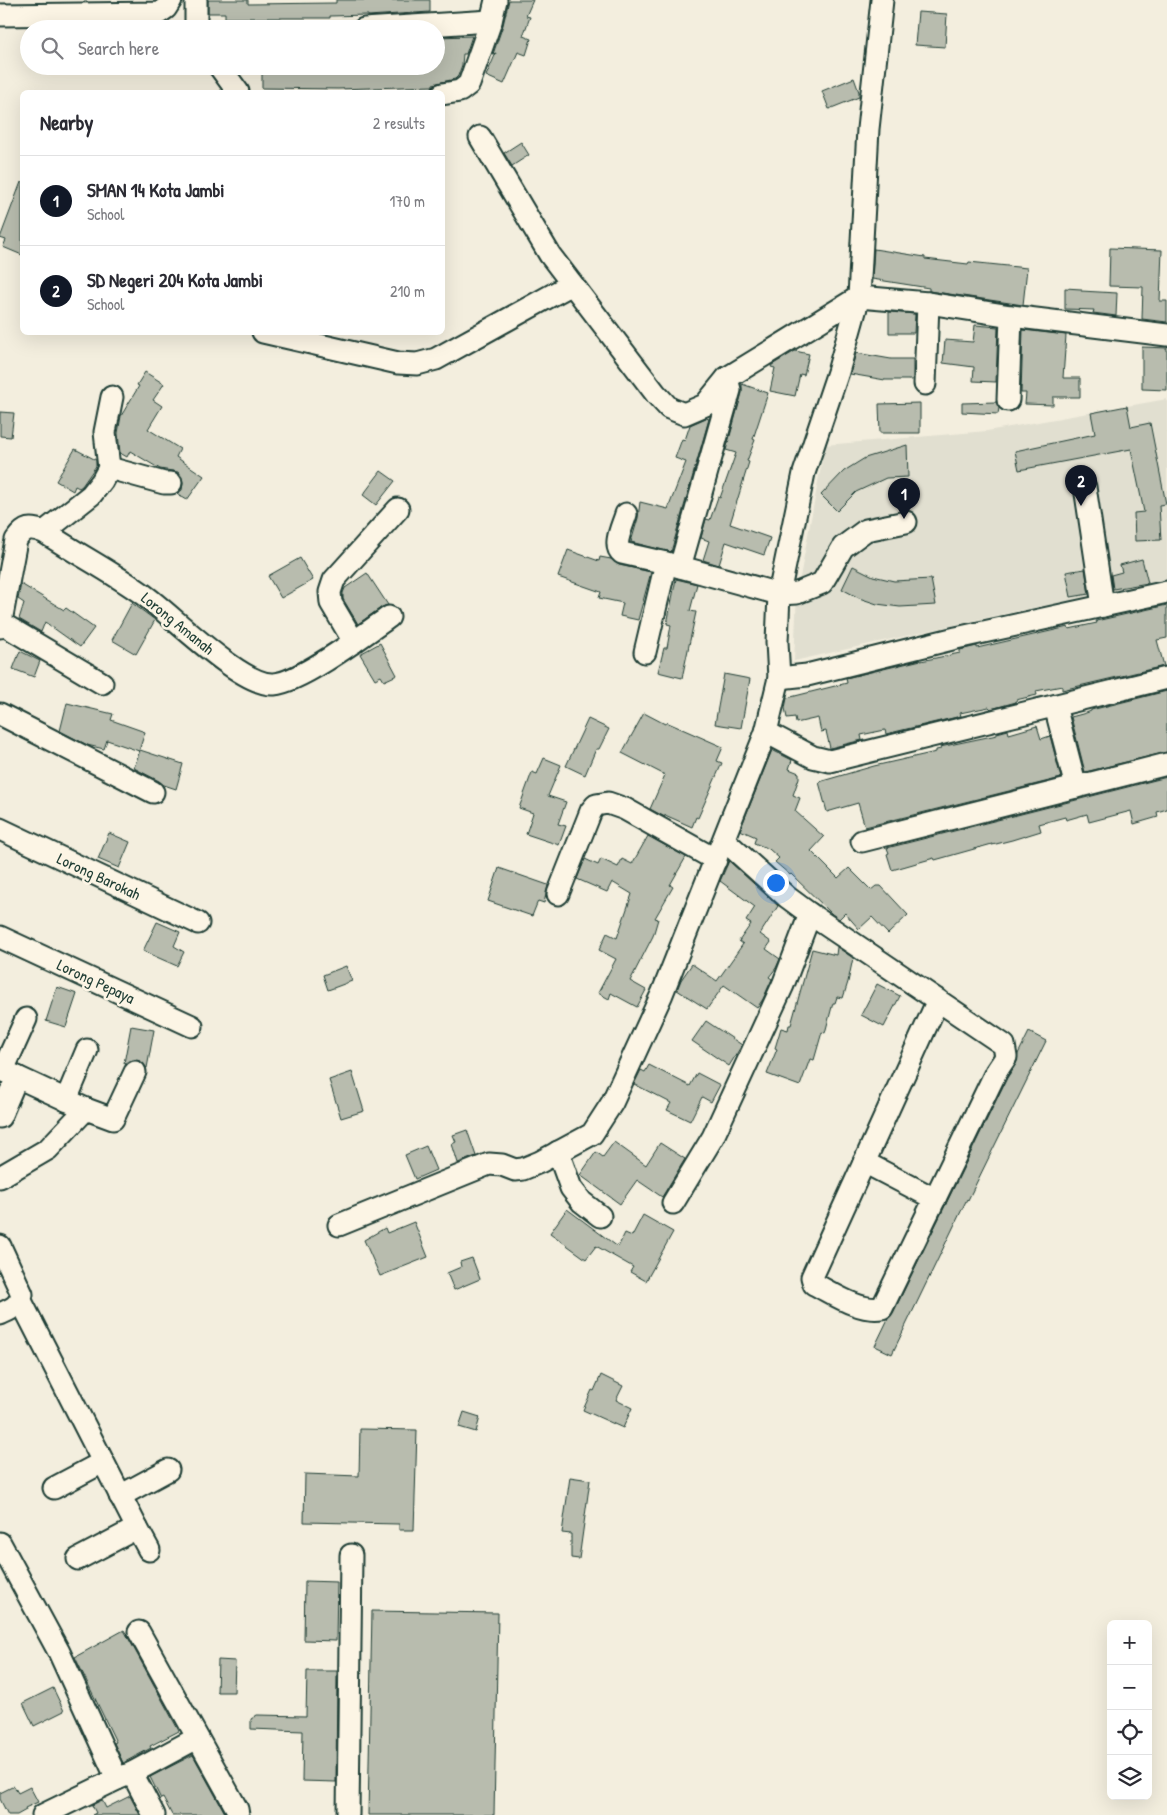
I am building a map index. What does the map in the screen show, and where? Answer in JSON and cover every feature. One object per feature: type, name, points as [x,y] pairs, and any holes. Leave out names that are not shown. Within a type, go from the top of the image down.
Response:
[{"type":"street","points":[[0,14],[159,13],[166,8],[171,0]]},
{"type":"street","points":[[196,0],[196,20]]},
{"type":"street","points":[[445,94],[460,91],[469,84],[496,0]]},
{"type":"street","points":[[339,1225],[489,1164],[502,1165],[515,1170],[532,1166],[592,1134],[612,1103],[662,994],[766,732],[779,678],[776,642],[779,594],[804,473],[838,372],[859,297],[868,129],[882,0]]},
{"type":"street","points":[[445,23],[491,20]]},
{"type":"street","points":[[226,75],[237,90]]},
{"type":"street","points":[[480,137],[550,255],[656,394],[669,408],[684,414],[705,405],[727,378],[859,297],[928,303],[1011,316],[1167,335]]},
{"type":"street","points":[[276,335],[398,363],[417,364],[436,359],[572,284]]},
{"type":"street","points":[[925,384],[928,303]]},
{"type":"street","points":[[1008,400],[1011,316]]},
{"type":"street","points":[[646,652],[730,390],[727,378]]},
{"type":"street","points":[[102,684],[0,625],[3,591],[16,540],[22,532],[32,528],[44,532],[91,495],[109,468],[105,432],[112,397]]},
{"type":"street","points":[[109,468],[164,483],[171,483]]},
{"type":"street","points":[[1085,486],[1103,606]]},
{"type":"street","points":[[354,642],[331,603],[330,592],[334,580],[398,508]]},
{"type":"street","points":[[626,514],[617,545],[618,550],[622,553],[779,594],[797,594],[822,583],[843,547],[866,530],[906,522]]},
{"type":"street","name":"Lorong Amanah","points":[[44,532],[144,595],[229,664],[252,680],[262,684],[279,684],[314,667],[389,617]]},
{"type":"street","points":[[779,678],[807,675],[956,638],[1167,592]]},
{"type":"street","points":[[766,732],[813,757],[830,761],[1167,678]]},
{"type":"street","points":[[1055,706],[1076,787]]},
{"type":"street","points":[[0,714],[153,792]]},
{"type":"street","points":[[862,841],[1167,764]]},
{"type":"street","points":[[558,894],[591,811],[596,805],[608,803],[625,809],[716,860]]},
{"type":"street","name":"Lorong Barokah","points":[[0,830],[198,924]]},
{"type":"street","points":[[724,840],[810,914],[938,1000],[1004,1045],[1006,1057],[996,1072],[882,1308],[874,1310],[862,1308],[814,1284],[812,1277],[938,1000]]},
{"type":"street","points":[[673,1203],[713,1137],[783,985],[810,914]]},
{"type":"street","name":"Lorong Pepaya","points":[[0,937],[192,1026]]},
{"type":"street","points":[[0,1117],[7,1072],[26,1019]]},
{"type":"street","points":[[66,1100],[87,1050]]},
{"type":"street","points":[[7,1072],[86,1109],[113,1119],[135,1072]]},
{"type":"street","points":[[0,1177],[48,1149],[86,1109]]},
{"type":"street","points":[[558,1152],[571,1188],[582,1202],[600,1216]]},
{"type":"street","points":[[864,1162],[934,1199]]},
{"type":"street","points":[[0,1246],[22,1294],[21,1301],[17,1306],[0,1314]]},
{"type":"street","points":[[21,1301],[102,1462],[149,1550]]},
{"type":"street","points":[[54,1488],[102,1462]]},
{"type":"street","points":[[120,1496],[168,1470]]},
{"type":"street","points":[[78,1559],[137,1528]]},
{"type":"street","points":[[0,1543],[124,1776],[154,1815]]},
{"type":"street","points":[[348,1815],[351,1555]]},
{"type":"street","points":[[139,1632],[237,1809],[238,1815]]},
{"type":"street","points":[[43,1815],[197,1738]]},
{"type":"shaded area","points":[[1167,399],[1167,582],[1008,613],[794,661],[797,593],[825,445],[987,431]]},
{"type":"building","points":[[208,0],[248,0],[248,4],[336,3],[336,0],[430,0],[430,12],[368,16],[330,16],[330,18],[225,18],[225,13],[208,13]]},
{"type":"building","points":[[509,0],[533,0],[526,16],[530,17],[523,36],[531,39],[526,55],[518,52],[504,84],[486,76],[496,53],[493,54]]},
{"type":"building","points":[[918,12],[947,14],[945,47],[915,45]]},
{"type":"building","points":[[472,36],[466,54],[463,54],[458,76],[455,79],[433,84],[433,86],[338,89],[262,88],[262,75],[445,75],[445,37]]},
{"type":"building","points":[[854,78],[859,97],[829,109],[822,91]]},
{"type":"building","points":[[521,142],[529,155],[512,166],[504,153]]},
{"type":"building","points":[[20,185],[20,254],[3,247],[6,240],[0,238]]},
{"type":"building","points":[[1110,248],[1162,250],[1160,301],[1167,301],[1167,322],[1142,319],[1143,287],[1109,286]]},
{"type":"building","points":[[874,249],[925,257],[925,259],[1027,268],[1023,305],[929,291],[929,288],[872,279]]},
{"type":"building","points":[[1065,288],[1117,293],[1116,316],[1093,313],[1094,310],[1065,309]]},
{"type":"building","points":[[889,312],[915,314],[914,333],[889,333]]},
{"type":"building","points":[[975,325],[998,327],[996,382],[973,381],[974,367],[943,363],[945,340],[973,342]]},
{"type":"building","points":[[1023,330],[1066,335],[1063,378],[1080,378],[1080,397],[1053,397],[1053,405],[1025,404],[1026,393],[1021,393]]},
{"type":"building","points":[[1142,347],[1167,348],[1167,390],[1142,389]]},
{"type":"building","points":[[795,351],[809,354],[804,375],[800,374],[795,396],[770,391],[775,368],[771,367],[772,365]]},
{"type":"building","points":[[856,353],[891,359],[913,359],[913,380],[885,380],[850,374]]},
{"type":"building","points":[[145,372],[164,384],[153,400],[162,406],[148,429],[180,449],[176,457],[204,476],[187,500],[177,494],[182,490],[183,483],[182,477],[178,472],[160,469],[130,451],[127,457],[120,453],[118,433],[121,416]]},
{"type":"building","points":[[742,384],[768,393],[753,439],[755,440],[747,461],[749,462],[730,524],[770,538],[764,555],[726,542],[719,565],[703,560],[709,541],[701,538],[706,519],[710,520],[718,497],[720,498],[736,453],[726,450],[742,393]]},
{"type":"building","points":[[996,402],[999,408],[998,414],[962,412],[962,403]]},
{"type":"building","points":[[920,403],[920,433],[880,433],[879,404]]},
{"type":"building","points":[[1127,406],[1131,427],[1150,423],[1166,504],[1159,505],[1161,540],[1135,541],[1134,513],[1144,512],[1131,449],[1019,470],[1015,451],[1095,434],[1091,413]]},
{"type":"building","points":[[0,412],[14,413],[11,437],[0,436]]},
{"type":"building","points":[[706,418],[709,419],[671,552],[631,542],[638,518],[640,502],[668,509],[686,462],[675,458],[682,439],[685,440],[690,425]]},
{"type":"building","points":[[907,445],[908,477],[886,478],[856,492],[837,511],[821,495],[844,471],[865,458]]},
{"type":"building","points":[[75,449],[96,460],[96,466],[82,486],[79,488],[75,486],[73,491],[56,481]]},
{"type":"building","points":[[381,471],[395,481],[376,505],[363,495]]},
{"type":"building","points":[[568,550],[599,561],[600,557],[611,559],[619,565],[651,572],[638,620],[620,616],[623,603],[599,598],[601,592],[558,577]]},
{"type":"building","points":[[300,558],[313,580],[281,598],[268,576]]},
{"type":"building","points":[[1142,559],[1148,583],[1113,589],[1111,575],[1122,572],[1120,565]]},
{"type":"building","points":[[853,566],[873,576],[894,581],[931,579],[936,605],[900,607],[877,604],[859,598],[842,589]]},
{"type":"building","points":[[1085,569],[1089,594],[1071,597],[1066,572]]},
{"type":"building","points":[[367,573],[388,605],[382,607],[358,624],[343,599],[343,593],[345,588]]},
{"type":"building","points":[[676,579],[697,584],[690,611],[696,612],[682,678],[658,672],[664,648],[667,648],[671,625],[667,624]]},
{"type":"building","points":[[21,584],[64,610],[66,608],[94,628],[80,647],[45,622],[41,632],[19,619],[24,603],[18,599]]},
{"type":"building","points":[[132,603],[155,620],[136,654],[112,640]]},
{"type":"building","points":[[1167,605],[1167,638],[1157,640],[1164,666],[1062,690],[1062,686],[1036,691],[1037,695],[991,709],[989,707],[960,713],[961,716],[886,734],[885,730],[861,735],[862,740],[830,748],[826,731],[821,732],[818,718],[796,723],[795,717],[787,718],[785,708],[787,698],[847,683],[846,678],[921,660],[960,653],[960,650],[977,646],[977,648],[1068,627],[1069,629],[1097,623],[1096,621]]},
{"type":"building","points":[[380,643],[397,675],[384,681],[381,676],[375,679],[360,654]]},
{"type":"building","points":[[20,651],[40,661],[34,677],[13,669]]},
{"type":"building","points":[[724,674],[750,679],[741,728],[715,724]]},
{"type":"building","points":[[1167,691],[1167,752],[1085,772],[1071,717],[1091,710]]},
{"type":"building","points":[[67,703],[113,714],[111,720],[145,732],[139,751],[107,740],[104,749],[87,745],[60,731]]},
{"type":"building","points":[[644,713],[665,724],[666,722],[723,747],[717,761],[722,763],[698,818],[696,817],[692,827],[650,809],[665,775],[622,753]]},
{"type":"building","points":[[588,719],[609,729],[599,749],[596,749],[585,775],[566,766]]},
{"type":"building","points":[[1037,726],[1041,739],[1050,736],[1061,778],[865,827],[858,803],[827,812],[819,782],[874,766],[936,752],[936,750],[941,749],[940,747],[997,735],[997,733],[1008,730],[1009,734]]},
{"type":"building","points":[[140,750],[183,764],[176,789],[164,785],[134,768]]},
{"type":"building","points":[[772,750],[792,760],[789,769],[799,773],[793,795],[800,798],[795,811],[824,837],[811,851],[838,878],[849,868],[871,890],[876,886],[881,886],[908,915],[888,934],[872,917],[859,929],[845,913],[839,919],[791,874],[775,862],[779,858],[769,849],[754,843],[756,837],[740,830]]},
{"type":"building","points":[[544,758],[561,765],[548,796],[566,802],[558,824],[566,826],[559,845],[526,834],[533,813],[519,808],[532,772],[537,774]]},
{"type":"building","points":[[1167,777],[1167,809],[1157,812],[1158,817],[1134,824],[1131,811],[1089,822],[1087,814],[1066,820],[1065,817],[1039,824],[1041,831],[1012,840],[892,870],[887,854],[889,853],[887,848]]},
{"type":"building","points":[[109,833],[130,842],[119,868],[98,859]]},
{"type":"building","points":[[648,836],[686,857],[670,885],[673,887],[655,918],[658,919],[653,936],[630,981],[646,990],[637,1007],[611,993],[609,999],[598,993],[616,959],[599,950],[607,933],[617,938],[632,894],[612,882],[607,892],[577,879],[585,859],[598,865],[601,859],[618,867],[622,859],[632,864]]},
{"type":"building","points":[[729,861],[778,906],[760,934],[771,942],[766,949],[780,959],[769,977],[772,979],[757,1008],[724,985],[707,1009],[677,990],[681,980],[692,964],[717,981],[743,944],[739,941],[751,924],[746,921],[755,907],[720,881]]},
{"type":"building","points":[[499,868],[548,885],[544,903],[538,901],[532,916],[488,901]]},
{"type":"building","points":[[157,922],[180,932],[174,946],[184,952],[177,966],[143,951]]},
{"type":"building","points":[[837,947],[853,958],[848,982],[843,998],[837,997],[835,1003],[833,1003],[825,1033],[822,1032],[814,1060],[810,1059],[800,1086],[767,1074],[777,1049],[775,1048],[781,1028],[788,1030],[789,1025],[791,1025],[812,949],[836,955]]},
{"type":"building","points":[[346,966],[352,981],[328,990],[323,975]]},
{"type":"building","points":[[877,984],[900,996],[884,1027],[861,1015]]},
{"type":"building","points":[[57,987],[77,994],[66,1027],[46,1021]]},
{"type":"building","points":[[706,1021],[742,1045],[729,1066],[692,1041]]},
{"type":"building","points":[[131,1026],[154,1030],[147,1068],[140,1061],[133,1060],[124,1063]]},
{"type":"building","points":[[1029,1032],[1046,1041],[892,1354],[875,1346],[888,1319],[893,1313],[1007,1078],[1016,1064],[1018,1054]]},
{"type":"building","points":[[649,1065],[690,1086],[697,1073],[720,1085],[711,1102],[702,1097],[690,1121],[667,1110],[671,1103],[634,1084],[641,1070],[645,1072]]},
{"type":"building","points":[[352,1072],[364,1111],[341,1118],[329,1080]]},
{"type":"building","points":[[467,1130],[476,1156],[458,1163],[452,1144],[456,1142],[453,1135]]},
{"type":"building","points":[[614,1142],[646,1165],[660,1143],[685,1159],[662,1197],[637,1180],[620,1204],[580,1175],[596,1152],[603,1157]]},
{"type":"building","points":[[426,1146],[436,1170],[415,1179],[405,1155]]},
{"type":"building","points":[[567,1209],[618,1247],[625,1233],[632,1236],[643,1215],[673,1232],[646,1281],[630,1272],[633,1267],[596,1246],[586,1259],[550,1233]]},
{"type":"building","points":[[414,1222],[428,1257],[380,1276],[364,1240],[385,1228],[387,1233]]},
{"type":"building","points":[[472,1258],[480,1279],[454,1290],[447,1273],[461,1267],[460,1262]]},
{"type":"building","points":[[601,1375],[623,1386],[616,1400],[632,1408],[623,1428],[583,1410]]},
{"type":"building","points":[[464,1412],[480,1417],[476,1432],[459,1427]]},
{"type":"building","points":[[360,1429],[417,1430],[414,1530],[399,1530],[399,1524],[304,1522],[305,1474],[359,1476]]},
{"type":"building","points":[[570,1477],[590,1480],[579,1559],[571,1558],[571,1534],[562,1533]]},
{"type":"building","points":[[305,1581],[337,1582],[336,1641],[304,1640]]},
{"type":"building","points":[[372,1611],[498,1613],[494,1815],[368,1815]]},
{"type":"building","points":[[124,1630],[179,1731],[123,1763],[114,1743],[116,1742],[75,1657]]},
{"type":"building","points":[[218,1660],[235,1661],[234,1692],[217,1692]]},
{"type":"building","points":[[307,1671],[337,1671],[336,1782],[302,1781],[303,1731],[251,1729],[251,1719],[257,1715],[306,1716]]},
{"type":"building","points":[[53,1688],[64,1711],[34,1726],[23,1703]]},
{"type":"building","points":[[193,1755],[225,1815],[172,1815],[163,1798],[161,1799],[150,1777]]},
{"type":"building","points":[[14,1786],[18,1793],[30,1787],[38,1802],[25,1808],[26,1810],[17,1815],[8,1815],[0,1799],[0,1793]]},
{"type":"building","points":[[130,1796],[140,1815],[92,1815],[96,1813],[92,1805],[102,1800],[106,1808]]},
{"type":"place","name":"SD Negeri 204 Kota Jambi","points":[[1081,506]]},
{"type":"place","name":"SMAN 14 Kota Jambi","points":[[904,519]]}]
